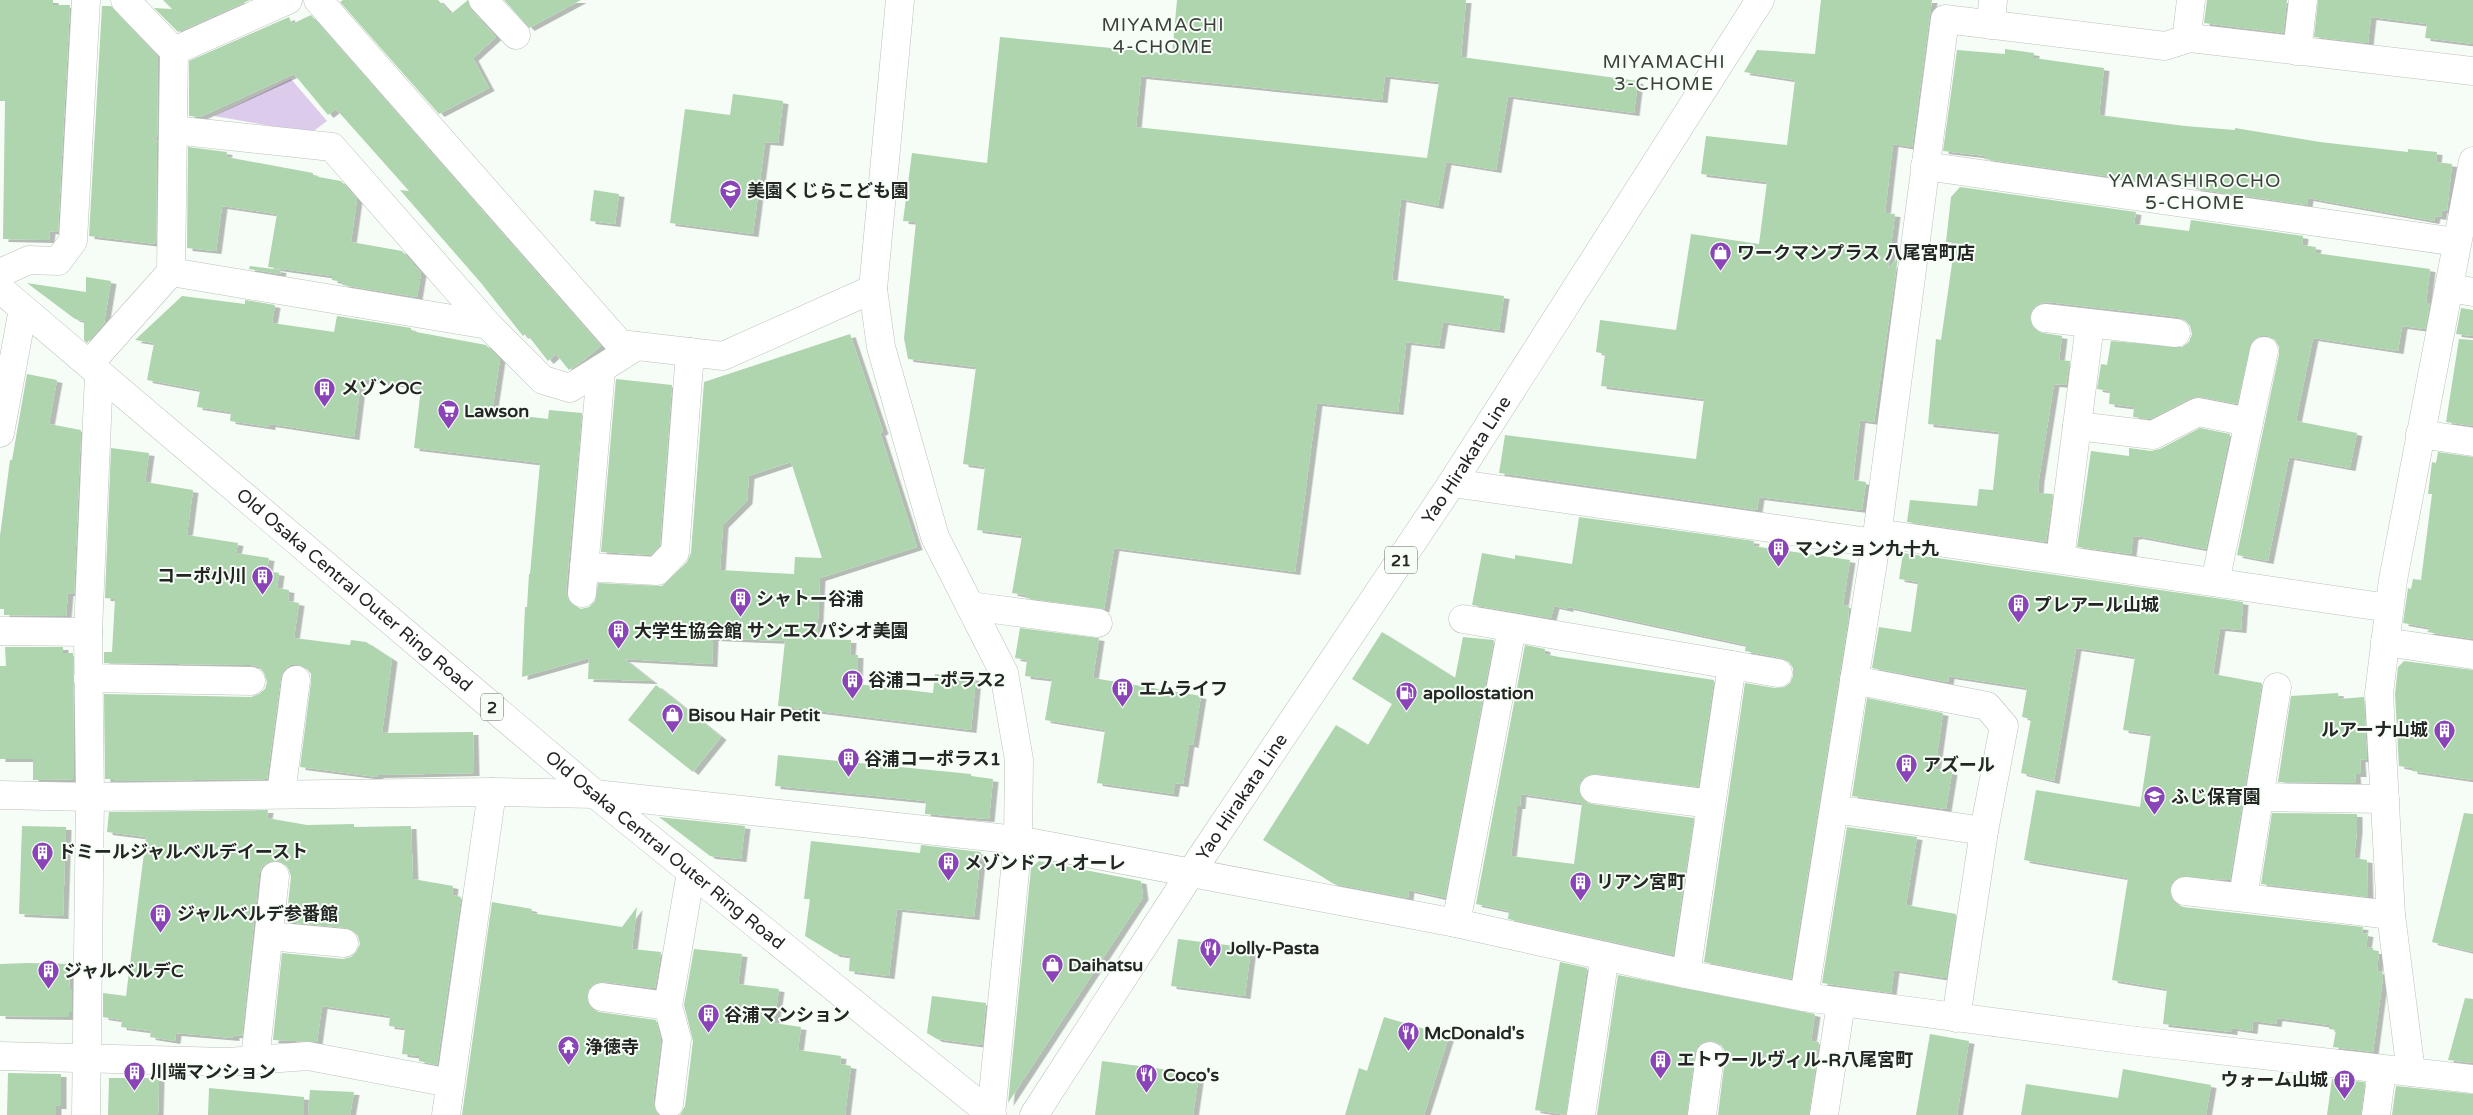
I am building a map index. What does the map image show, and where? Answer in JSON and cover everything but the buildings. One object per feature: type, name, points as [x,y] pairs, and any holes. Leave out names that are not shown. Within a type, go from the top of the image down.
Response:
[{"type":"street","points":[[0,273],[29,260],[58,261],[73,242],[86,0]]},
{"type":"street","points":[[86,1115],[90,797],[88,632],[94,369],[171,272],[174,51],[125,0]]},
{"type":"street","points":[[174,51],[288,0]]},
{"type":"street","points":[[318,0],[620,344],[723,356],[873,288]]},
{"type":"street","points":[[483,0],[516,35]]},
{"type":"street","points":[[900,0],[873,288],[881,347],[935,537],[1004,673],[1019,760],[1018,840],[992,1115]]},
{"type":"street","name":"Yao Hirakata Line","points":[[1034,1115],[1190,874],[1452,483],[1760,0]]},
{"type":"street","points":[[2190,38],[2188,25],[2191,0]]},
{"type":"street","points":[[2297,51],[2303,0]]},
{"type":"street","points":[[1804,997],[1876,538],[1945,20],[1992,13],[2165,46],[2190,38],[2473,71]]},
{"type":"street","points":[[173,130],[332,147],[488,325],[543,380],[570,388],[637,346]]},
{"type":"street","points":[[2411,1072],[2391,915],[2379,693],[2389,608],[2420,434],[2461,290],[2457,242],[2473,161]]},
{"type":"street","points":[[1926,166],[2457,242]]},
{"type":"street","points":[[171,272],[488,325]]},
{"type":"street","name":"Old Osaka Central Outer Ring Road","points":[[0,289],[595,794],[992,1115]]},
{"type":"street","points":[[0,433],[23,309]]},
{"type":"street","points":[[2045,318],[2176,333]]},
{"type":"street","points":[[2060,559],[2090,324]]},
{"type":"street","points":[[2215,582],[2264,351]]},
{"type":"street","points":[[601,369],[583,580],[658,571],[675,552],[690,352]]},
{"type":"street","points":[[2077,426],[2153,435],[2198,412],[2249,422]]},
{"type":"street","points":[[2420,434],[2473,442]]},
{"type":"street","points":[[1452,483],[1876,538],[2060,559],[2389,608]]},
{"type":"street","points":[[970,606],[1098,623]]},
{"type":"street","points":[[1463,619],[1778,673]]},
{"type":"street","points":[[1456,924],[1512,628]]},
{"type":"street","points":[[0,630],[88,632]]},
{"type":"street","points":[[2385,642],[2473,656]]},
{"type":"street","points":[[1686,974],[1732,666]]},
{"type":"street","points":[[88,678],[251,681]]},
{"type":"street","points":[[281,794],[296,680]]},
{"type":"street","points":[[1854,680],[1987,706],[2004,726],[1984,831],[1956,1018]]},
{"type":"street","points":[[2243,897],[2277,687]]},
{"type":"street","points":[[1594,789],[1711,804]]},
{"type":"street","points":[[446,1115],[492,792]]},
{"type":"street","points":[[0,795],[90,797],[492,792],[595,794],[1018,840],[1456,924],[1686,974],[1804,997],[1956,1018],[2382,1070],[2473,1079]]},
{"type":"street","points":[[2260,797],[2385,799]]},
{"type":"street","points":[[1834,809],[1984,831]]},
{"type":"street","points":[[669,1104],[677,1039],[668,1006],[690,872]]},
{"type":"street","points":[[255,1060],[275,876]]},
{"type":"street","points":[[2185,890],[2391,915]]},
{"type":"street","points":[[269,936],[344,943]]},
{"type":"street","points":[[1581,1115],[1605,956]]},
{"type":"street","points":[[602,997],[668,1006]]},
{"type":"street","points":[[1824,1115],[1841,1003]]},
{"type":"street","points":[[0,1056],[228,1062],[308,1056],[450,1083]]},
{"type":"street","points":[[1702,1115],[1710,1056]]},
{"type":"street","points":[[2376,1115],[2382,1070]]},
{"type":"shaded area","points":[[291,79],[327,121],[311,133],[214,116]]},
{"type":"place","name":"美園くじらこども園","points":[[731,210]]},
{"type":"place","name":"ワークマンプラス 八尾宮町店","points":[[1721,272]]},
{"type":"place","name":"メゾンOC","points":[[325,407]]},
{"type":"place","name":"Lawson","points":[[448,430]]},
{"type":"place","name":"マンション九十九","points":[[1779,568]]},
{"type":"place","name":"コーポ小川","points":[[263,595]]},
{"type":"place","name":"シャトー谷浦","points":[[740,618]]},
{"type":"place","name":"プレアール山城","points":[[2018,624]]},
{"type":"place","name":"大学生協会館 サンエスパシオ美園","points":[[618,650]]},
{"type":"place","name":"谷浦コーポラス2","points":[[852,699]]},
{"type":"place","name":"エムライフ","points":[[1123,708]]},
{"type":"place","name":"apollostation","points":[[1407,712]]},
{"type":"place","name":"Bisou Hair Petit","points":[[672,734]]},
{"type":"place","name":"ルアーナ山城","points":[[2444,749]]},
{"type":"place","name":"谷浦コーポラス1","points":[[848,778]]},
{"type":"place","name":"アズール","points":[[1907,784]]},
{"type":"place","name":"ふじ保育園","points":[[2155,816]]},
{"type":"place","name":"ドミールジャルベルデイースト","points":[[42,871]]},
{"type":"place","name":"メゾンドフィオーレ","points":[[948,882]]},
{"type":"place","name":"リアン宮町","points":[[1580,901]]},
{"type":"place","name":"ジャルベルデ参番館","points":[[161,933]]},
{"type":"place","name":"Jolly-Pasta","points":[[1211,967]]},
{"type":"place","name":"Daihatsu","points":[[1052,984]]},
{"type":"place","name":"ジャルベルデC","points":[[48,990]]},
{"type":"place","name":"谷浦マンション","points":[[708,1034]]},
{"type":"place","name":"McDonald's","points":[[1408,1052]]},
{"type":"place","name":"浄徳寺","points":[[569,1066]]},
{"type":"place","name":"エトワールヴィル-R八尾宮町","points":[[1661,1079]]},
{"type":"place","name":"川端マンション","points":[[134,1091]]},
{"type":"place","name":"Coco's","points":[[1147,1094]]},
{"type":"place","name":"ウォーム山城","points":[[2344,1099]]},
{"type":"district","name":"MIYAMACHI 4-CHOME","points":[[1163,35]]},
{"type":"district","name":"MIYAMACHI 3-CHOME","points":[[1664,72]]},
{"type":"district","name":"YAMASHIROCHO 5-CHOME","points":[[2195,191]]}]
